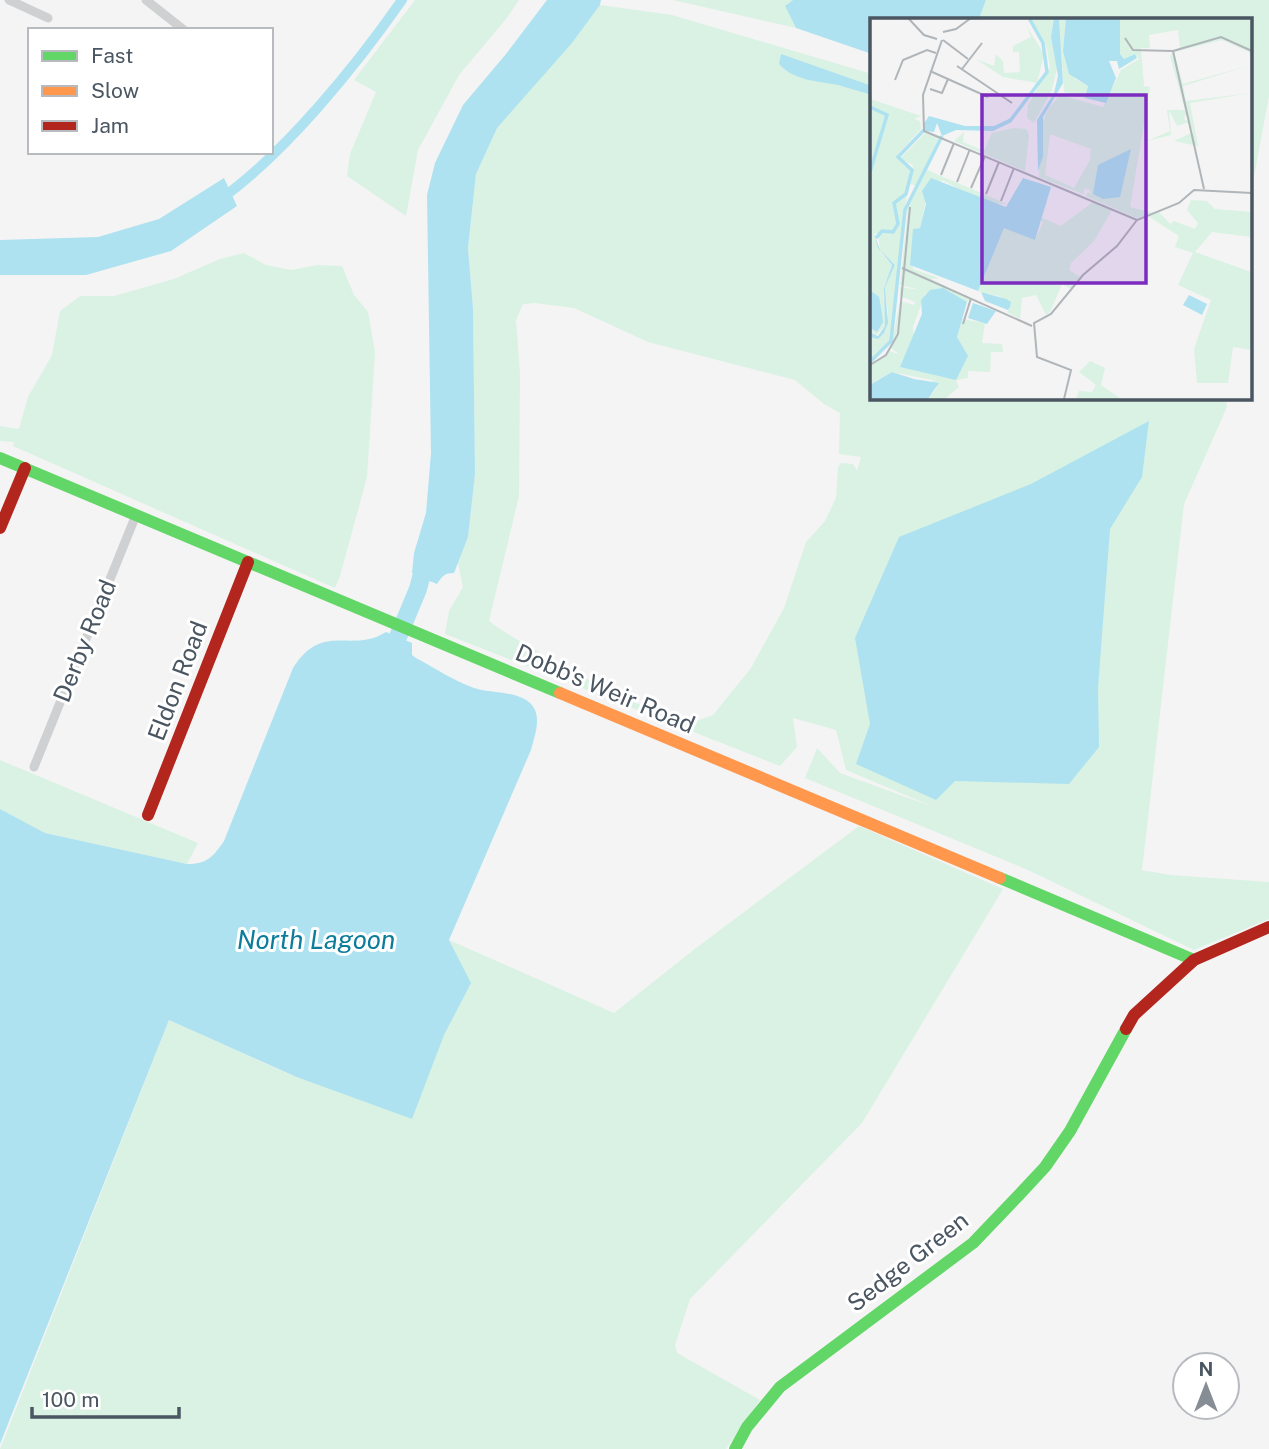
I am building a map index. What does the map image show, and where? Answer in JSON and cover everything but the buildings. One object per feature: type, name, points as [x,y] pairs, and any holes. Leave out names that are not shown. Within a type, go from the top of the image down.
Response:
[{"type":"street","points":[[9,0],[48,18]]},
{"type":"street","points":[[146,0],[181,28]]},
{"type":"street","name":"Dobb's Weir Road","points":[[0,458],[1194,961]]},
{"type":"street","points":[[0,528],[25,468]]},
{"type":"street","name":"Derby Road","points":[[34,767],[136,515]]},
{"type":"street","name":"Eldon Road","points":[[148,816],[248,562]]},
{"type":"street","name":"Sedge Green","points":[[735,1449],[747,1427],[780,1387],[973,1243],[1045,1167],[1070,1131],[1134,1015],[1194,961],[1269,927]]},
{"type":"green space","points":[[415,0],[519,0],[459,75],[418,150],[406,216],[347,176],[350,154],[376,92],[354,80]]},
{"type":"green space","points":[[673,0],[793,0],[785,6],[796,28]]},
{"type":"green space","points":[[986,0],[1269,0],[1269,96],[1252,187],[1252,18],[979,18]]},
{"type":"green space","points":[[600,5],[672,15],[870,73],[870,399],[1225,399],[1227,407],[1184,504],[1142,870],[1170,875],[1269,882],[1269,919],[1194,950],[1028,870],[805,778],[817,748],[840,773],[936,808],[846,770],[836,730],[793,718],[797,747],[780,766],[445,634],[449,611],[463,587],[458,563],[468,537],[475,474],[473,308],[468,248],[476,174],[496,128],[572,43]],"holes":[[[523,304],[574,308],[648,342],[795,380],[824,404],[840,413],[839,454],[861,457],[857,471],[853,464],[841,463],[838,467],[836,498],[825,521],[806,542],[784,608],[751,668],[713,715],[691,723],[659,713],[596,685],[585,677],[569,678],[550,660],[489,621],[519,496],[520,374],[516,320]]]},
{"type":"green space","points":[[244,253],[266,265],[291,270],[318,265],[342,266],[354,295],[368,312],[375,352],[367,477],[335,588],[13,446],[14,442],[0,441],[0,426],[19,429],[28,397],[52,355],[60,311],[80,296],[114,296],[174,279],[220,259]]},
{"type":"green space","points":[[0,760],[198,843],[187,864],[45,833],[0,809]]},
{"type":"green space","points":[[859,826],[1003,889],[862,1123],[690,1299],[675,1345],[677,1353],[760,1400],[726,1449],[0,1449],[169,1020],[293,1076],[444,1035],[470,983],[449,940],[614,1013]]},
{"type":"water","points":[[547,0],[601,0],[572,43],[497,128],[476,174],[468,248],[473,308],[475,474],[468,537],[454,573],[444,576],[437,584],[427,580],[426,576],[420,577],[412,573],[414,553],[426,513],[431,453],[427,195],[435,163],[463,105]]},
{"type":"water","points":[[793,0],[986,0],[979,18],[870,18],[870,53],[796,28],[785,6]]},
{"type":"water","points":[[781,54],[870,85],[870,94],[792,74],[779,64]]},
{"type":"water","points":[[224,178],[237,206],[171,251],[86,275],[0,275],[0,240],[98,237],[159,219]]},
{"type":"water","points":[[1149,421],[1142,477],[1110,529],[1098,688],[1099,747],[1069,784],[955,781],[936,800],[856,764],[870,724],[855,638],[899,537],[1031,484]]},
{"type":"water","name":"North Lagoon","points":[[386,632],[412,643],[412,655],[459,682],[481,690],[523,698],[534,708],[537,718],[531,750],[449,940],[471,983],[444,1035],[412,1119],[294,1076],[169,1020],[0,1444],[0,809],[45,833],[187,864],[205,861],[224,841],[293,668],[304,654],[326,642],[373,638]]},
{"type":"waterway","points":[[221,199],[246,180],[319,107],[402,0]]},
{"type":"waterway","points":[[398,637],[418,589],[427,555]]},
{"type":"traffic: fast","points":[[0,458],[560,693]]},
{"type":"traffic: fast","points":[[1000,878],[1194,960]]},
{"type":"traffic: fast","points":[[735,1449],[747,1427],[780,1387],[973,1243],[1045,1167],[1070,1131],[1126,1029]]},
{"type":"traffic: slow","points":[[560,693],[1000,878]]},
{"type":"traffic: jam","points":[[0,528],[25,468]]},
{"type":"traffic: jam","points":[[148,815],[248,562]]},
{"type":"traffic: jam","points":[[1126,1029],[1134,1015],[1194,960],[1269,927]]}]
